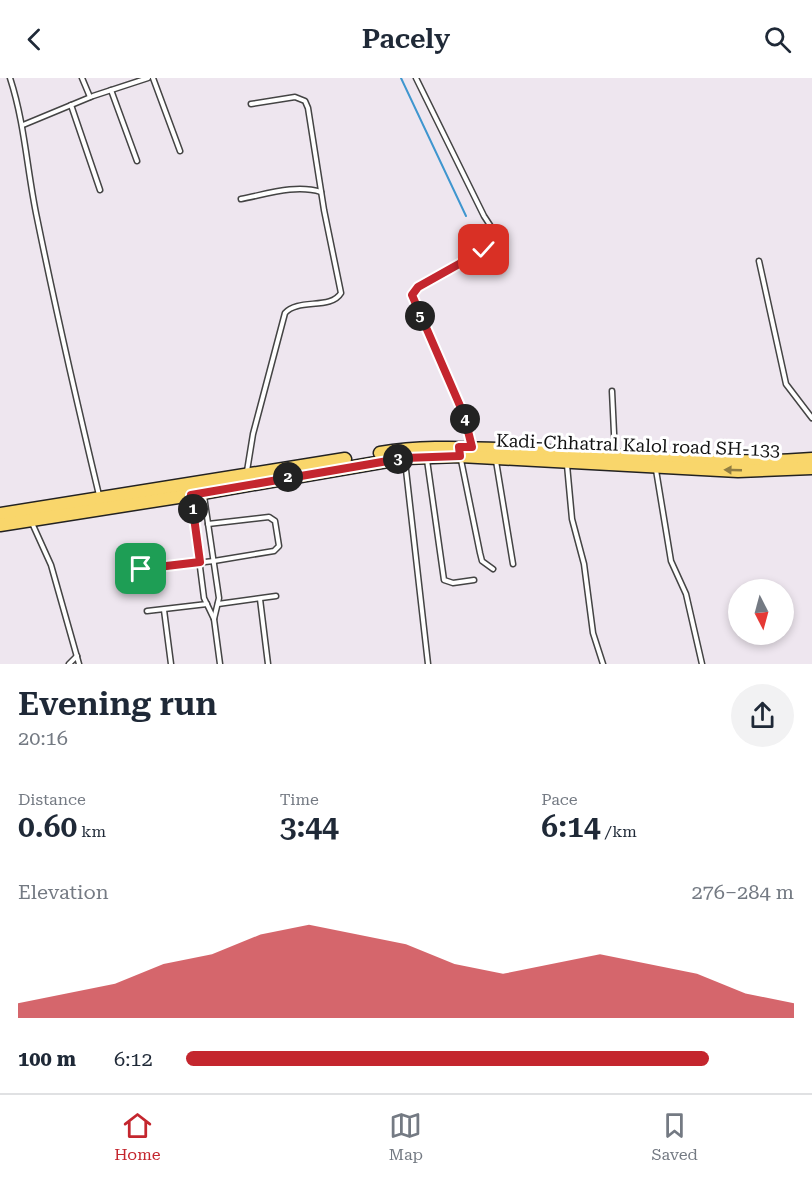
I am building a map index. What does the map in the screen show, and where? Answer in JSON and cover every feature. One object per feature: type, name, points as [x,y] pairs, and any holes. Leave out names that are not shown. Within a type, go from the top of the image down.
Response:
[{"type":"main road","name":"Kadi-Chhatral Kalol road SH-133","points":[[0,514],[404,449],[765,460],[812,459]]},
{"type":"main road","name":"Kadi-Chhatral Kalol road SH-133","points":[[0,525],[464,450],[495,457],[738,471],[812,468]]},
{"type":"lane","points":[[10,78],[23,125],[36,212],[61,340],[100,499]]},
{"type":"lane","points":[[82,78],[90,97]]},
{"type":"lane","points":[[23,125],[90,97],[148,78]]},
{"type":"lane","points":[[153,78],[180,151]]},
{"type":"lane","points":[[416,78],[484,216],[499,239],[490,247],[418,287],[412,295],[464,415],[464,450],[480,554],[482,561],[494,569]]},
{"type":"lane","points":[[111,90],[137,161]]},
{"type":"lane","points":[[246,475],[253,434],[285,313],[293,307],[333,300],[341,293],[305,101],[295,97],[252,104]]},
{"type":"lane","points":[[71,105],[99,189]]},
{"type":"lane","points":[[241,199],[302,189],[321,192]]},
{"type":"lane","points":[[759,261],[786,384],[812,418]]},
{"type":"lane","points":[[612,391],[615,455]]},
{"type":"lane","points":[[426,457],[444,580],[453,583],[474,579]]},
{"type":"lane","points":[[495,457],[513,564]]},
{"type":"lane","points":[[405,458],[428,664]]},
{"type":"lane","points":[[566,461],[571,513],[584,564],[593,633],[603,664]]},
{"type":"lane","points":[[655,466],[671,561],[686,594],[702,664]]},
{"type":"lane","points":[[197,494],[208,524],[219,598],[214,620]]},
{"type":"lane","points":[[197,494],[204,598],[214,620],[220,664]]},
{"type":"lane","points":[[141,569],[214,561],[274,551],[279,546],[275,521],[269,517],[208,524]]},
{"type":"lane","points":[[31,520],[51,565],[79,664]]},
{"type":"lane","points":[[218,604],[276,596]]},
{"type":"lane","points":[[260,599],[268,664]]},
{"type":"lane","points":[[147,611],[207,604]]},
{"type":"lane","points":[[164,610],[171,664]]},
{"type":"lane","points":[[69,664],[77,656]]},
{"type":"shaded area","points":[[0,78],[812,78],[812,664],[0,664]]},
{"type":"waterway","points":[[401,78],[466,216]]},
{"type":"route","points":[[141,569],[200,562],[191,495],[405,458],[460,456],[459,447],[472,447],[464,415],[412,295],[418,287],[484,250]]}]
